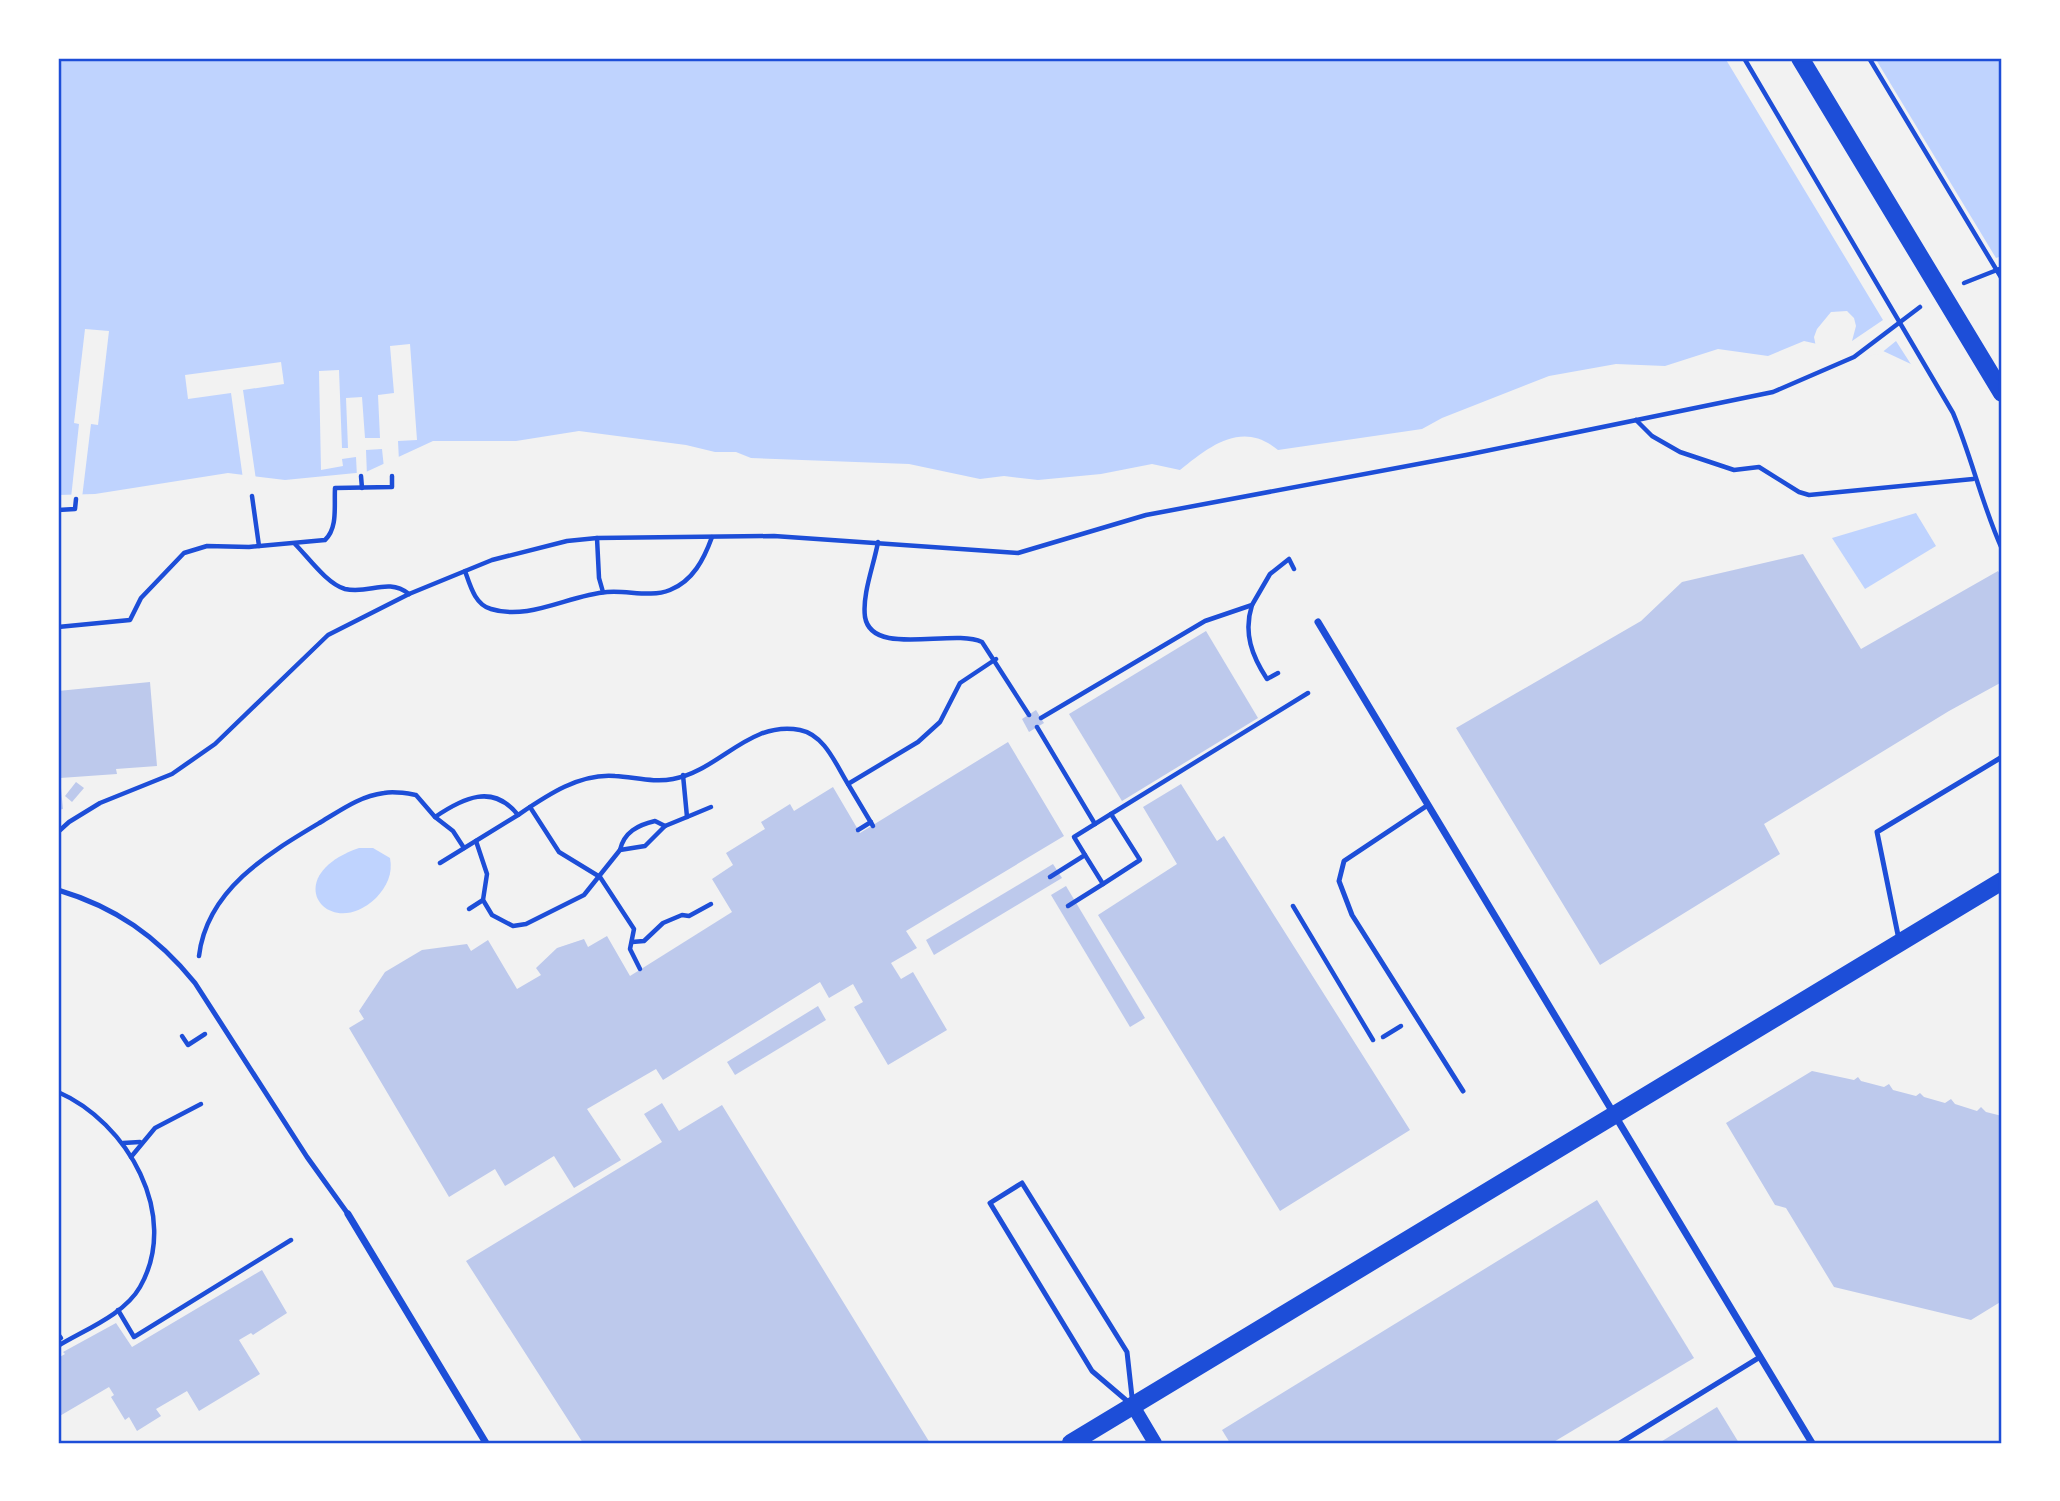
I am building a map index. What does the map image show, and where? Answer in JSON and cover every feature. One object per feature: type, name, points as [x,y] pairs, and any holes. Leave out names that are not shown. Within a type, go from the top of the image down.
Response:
[{"type":"main road","points":[[1800,58],[2002,393]]},
{"type":"main road","points":[[1071,1443],[2002,881]]},
{"type":"main road","points":[[1133,1406],[1155,1443]]},
{"type":"street","points":[[1318,621],[1812,1443]]},
{"type":"street","points":[[348,1214],[486,1443]]},
{"type":"lane","points":[[1899,943],[1877,832],[2002,757]]},
{"type":"lane","points":[[1428,805],[1344,861],[1339,881],[1352,915],[1464,1091]]},
{"type":"lane","points":[[58,890],[89,899],[125,917],[158,942],[195,983],[307,1157],[348,1214]]},
{"type":"lane","points":[[1022,1182],[1127,1352],[1133,1406],[1092,1371],[990,1203],[1022,1182]]},
{"type":"lane","points":[[1620,1443],[1760,1357]]},
{"type":"path","points":[[1744,58],[1937,385],[1965,443],[1973,478],[2002,549]]},
{"type":"path","points":[[1868,58],[2002,279]]},
{"type":"path","points":[[1955,288],[2002,268]]},
{"type":"path","points":[[58,832],[100,803],[172,774],[215,744],[328,635],[409,594],[492,560],[529,550],[597,538],[775,536],[1018,553],[1146,515],[1466,455],[1773,392],[1830,369],[1879,341],[1926,303]]},
{"type":"path","points":[[1636,420],[1652,436],[1680,452],[1734,470],[1759,467],[1799,492],[1814,496],[1896,484],[1961,482],[1973,478]]},
{"type":"path","points":[[361,476],[362,488]]},
{"type":"path","points":[[58,627],[130,620],[141,598],[184,553],[207,546],[260,546],[325,540],[331,534],[335,488],[392,487],[392,476]]},
{"type":"path","points":[[252,496],[260,546]]},
{"type":"path","points":[[58,510],[75,509],[76,499]]},
{"type":"path","points":[[465,571],[476,598],[489,609],[537,609],[603,592],[652,594],[670,590],[685,582],[697,569],[712,537]]},
{"type":"path","points":[[597,538],[599,578],[603,592]]},
{"type":"path","points":[[878,542],[865,615],[873,631],[889,639],[969,636],[982,642],[996,659],[1029,715]]},
{"type":"path","points":[[295,544],[342,589],[399,586],[409,594]]},
{"type":"path","points":[[1278,673],[1267,679],[1255,658],[1248,631],[1252,605],[1261,585],[1280,565],[1289,559],[1294,569]]},
{"type":"path","points":[[1041,718],[1205,621],[1252,605]]},
{"type":"path","points":[[848,784],[918,742],[940,722],[960,683],[996,659]]},
{"type":"path","points":[[1103,884],[1074,837],[1308,693]]},
{"type":"path","points":[[1037,727],[1095,824]]},
{"type":"path","points":[[440,863],[554,792],[589,778],[612,775],[674,779],[752,736],[793,729],[804,731],[823,743],[872,824],[858,830]]},
{"type":"path","points":[[683,775],[687,817]]},
{"type":"path","points":[[201,944],[208,924],[238,879],[259,860],[357,800],[383,793],[416,795],[435,817],[453,831],[464,848]]},
{"type":"path","points":[[435,817],[457,802],[485,795],[506,802],[518,815]]},
{"type":"path","points":[[530,807],[559,852],[600,877],[634,929],[630,949],[640,969]]},
{"type":"path","points":[[620,850],[645,846],[665,826],[711,807]]},
{"type":"path","points":[[1068,906],[1140,860],[1111,814]]},
{"type":"path","points":[[476,841],[487,874],[483,900],[492,915],[513,926],[526,924],[584,895],[620,850],[622,840],[633,829],[655,821],[665,826]]},
{"type":"path","points":[[1050,877],[1086,855]]},
{"type":"path","points":[[469,909],[483,900]]},
{"type":"path","points":[[632,942],[644,941],[663,923],[682,915],[690,916],[711,904]]},
{"type":"path","points":[[1293,906],[1373,1040]]},
{"type":"path","points":[[182,1036],[188,1045],[221,1024]]},
{"type":"path","points":[[58,1092],[91,1111],[122,1143],[150,1196],[154,1241],[140,1287],[125,1306],[58,1346]]},
{"type":"path","points":[[131,1157],[140,1142],[164,1121],[201,1104]]},
{"type":"path","points":[[122,1143],[140,1142]]},
{"type":"path","points":[[118,1310],[134,1337],[291,1240]]},
{"type":"path","points":[[58,1334],[61,1338],[58,1340]]},
{"type":"water","points":[[58,58],[2002,58],[2002,331],[1913,365],[1881,350],[1826,346],[1804,341],[1768,356],[1718,349],[1665,366],[1616,364],[1549,376],[1442,418],[1422,429],[1278,450],[1265,441],[1239,437],[1215,445],[1180,470],[1152,464],[1101,474],[1038,480],[1004,476],[980,479],[909,464],[751,458],[736,452],[715,452],[686,445],[579,431],[516,441],[433,441],[366,472],[285,480],[228,473],[95,494],[58,495]]},
{"type":"water","points":[[1916,513],[1936,546],[1865,589],[1832,538]]},
{"type":"water","points":[[359,848],[373,848],[390,858],[391,869],[386,884],[376,898],[358,910],[342,913],[328,910],[319,901],[316,888],[320,874],[334,860]]},
{"type":"pier","points":[[1725,58],[1875,58],[1996,258],[2002,256],[2002,336],[1923,383],[1896,341],[1880,354],[1866,356],[1841,349],[1816,347],[1814,337],[1817,329],[1831,312],[1847,311],[1854,318],[1856,326],[1852,341],[1883,320]]},
{"type":"pier","points":[[85,329],[109,331],[98,425],[91,424],[82,498],[71,498],[79,424],[74,423]]},
{"type":"pier","points":[[410,344],[417,440],[398,441],[399,461],[384,468],[382,449],[366,450],[367,476],[357,477],[356,457],[342,459],[343,466],[321,470],[319,371],[339,370],[342,448],[348,448],[346,398],[362,397],[365,438],[380,438],[378,395],[394,393],[390,346]]},
{"type":"pier","points":[[281,362],[284,384],[243,390],[256,480],[243,479],[231,393],[188,399],[185,375]]},
{"type":"building","points":[[1803,554],[1861,649],[1998,571],[2002,578],[2002,682],[1949,711],[1764,824],[1780,854],[1600,965],[1456,728],[1641,621],[1682,582]]},
{"type":"building","points":[[1206,631],[1258,718],[1122,801],[1069,714]]},
{"type":"building","points":[[150,682],[157,766],[116,769],[117,774],[60,778],[63,809],[58,810],[58,691]]},
{"type":"building","points":[[1036,710],[1044,723],[1029,732],[1022,719]]},
{"type":"building","points":[[1008,742],[1064,836],[906,931],[917,948],[891,963],[901,979],[913,972],[947,1030],[888,1065],[854,1007],[863,1002],[853,984],[829,998],[820,982],[663,1080],[656,1069],[587,1109],[621,1160],[574,1188],[554,1156],[505,1186],[495,1169],[449,1197],[349,1028],[364,1019],[359,1011],[385,972],[422,950],[467,944],[471,951],[488,940],[517,989],[541,975],[536,968],[557,948],[584,939],[588,947],[607,936],[630,976],[732,912],[712,879],[733,865],[726,853],[765,829],[761,822],[790,804],[794,811],[833,787],[860,833]]},
{"type":"building","points":[[76,782],[84,788],[72,802],[65,796]]},
{"type":"building","points":[[1181,784],[1217,841],[1224,836],[1410,1130],[1280,1211],[1098,915],[1177,864],[1143,807]]},
{"type":"building","points":[[1053,864],[1062,878],[934,955],[926,940]]},
{"type":"building","points":[[1066,886],[1145,1018],[1130,1027],[1051,895]]},
{"type":"building","points":[[818,1006],[826,1020],[735,1075],[727,1062]]},
{"type":"building","points":[[1812,1071],[1854,1080],[1858,1077],[1861,1081],[1884,1087],[1889,1084],[1893,1090],[1916,1096],[1920,1093],[1924,1097],[1945,1103],[1951,1099],[1955,1104],[1977,1111],[1981,1107],[1986,1112],[2002,1116],[2002,1301],[1971,1320],[1834,1287],[1786,1208],[1775,1205],[1726,1123]]},
{"type":"building","points":[[662,1103],[679,1131],[722,1105],[930,1443],[583,1443],[466,1261],[662,1142],[644,1114]]},
{"type":"building","points":[[1597,1200],[1694,1358],[1552,1443],[1230,1443],[1222,1430]]},
{"type":"building","points":[[262,1270],[287,1313],[253,1335],[251,1333],[239,1340],[260,1374],[199,1411],[187,1391],[156,1409],[161,1416],[137,1431],[129,1417],[125,1420],[111,1397],[114,1395],[109,1387],[58,1417],[58,1358],[65,1354],[63,1352],[116,1323],[132,1347]]},
{"type":"building","points":[[1717,1407],[1739,1443],[1659,1443]]}]
